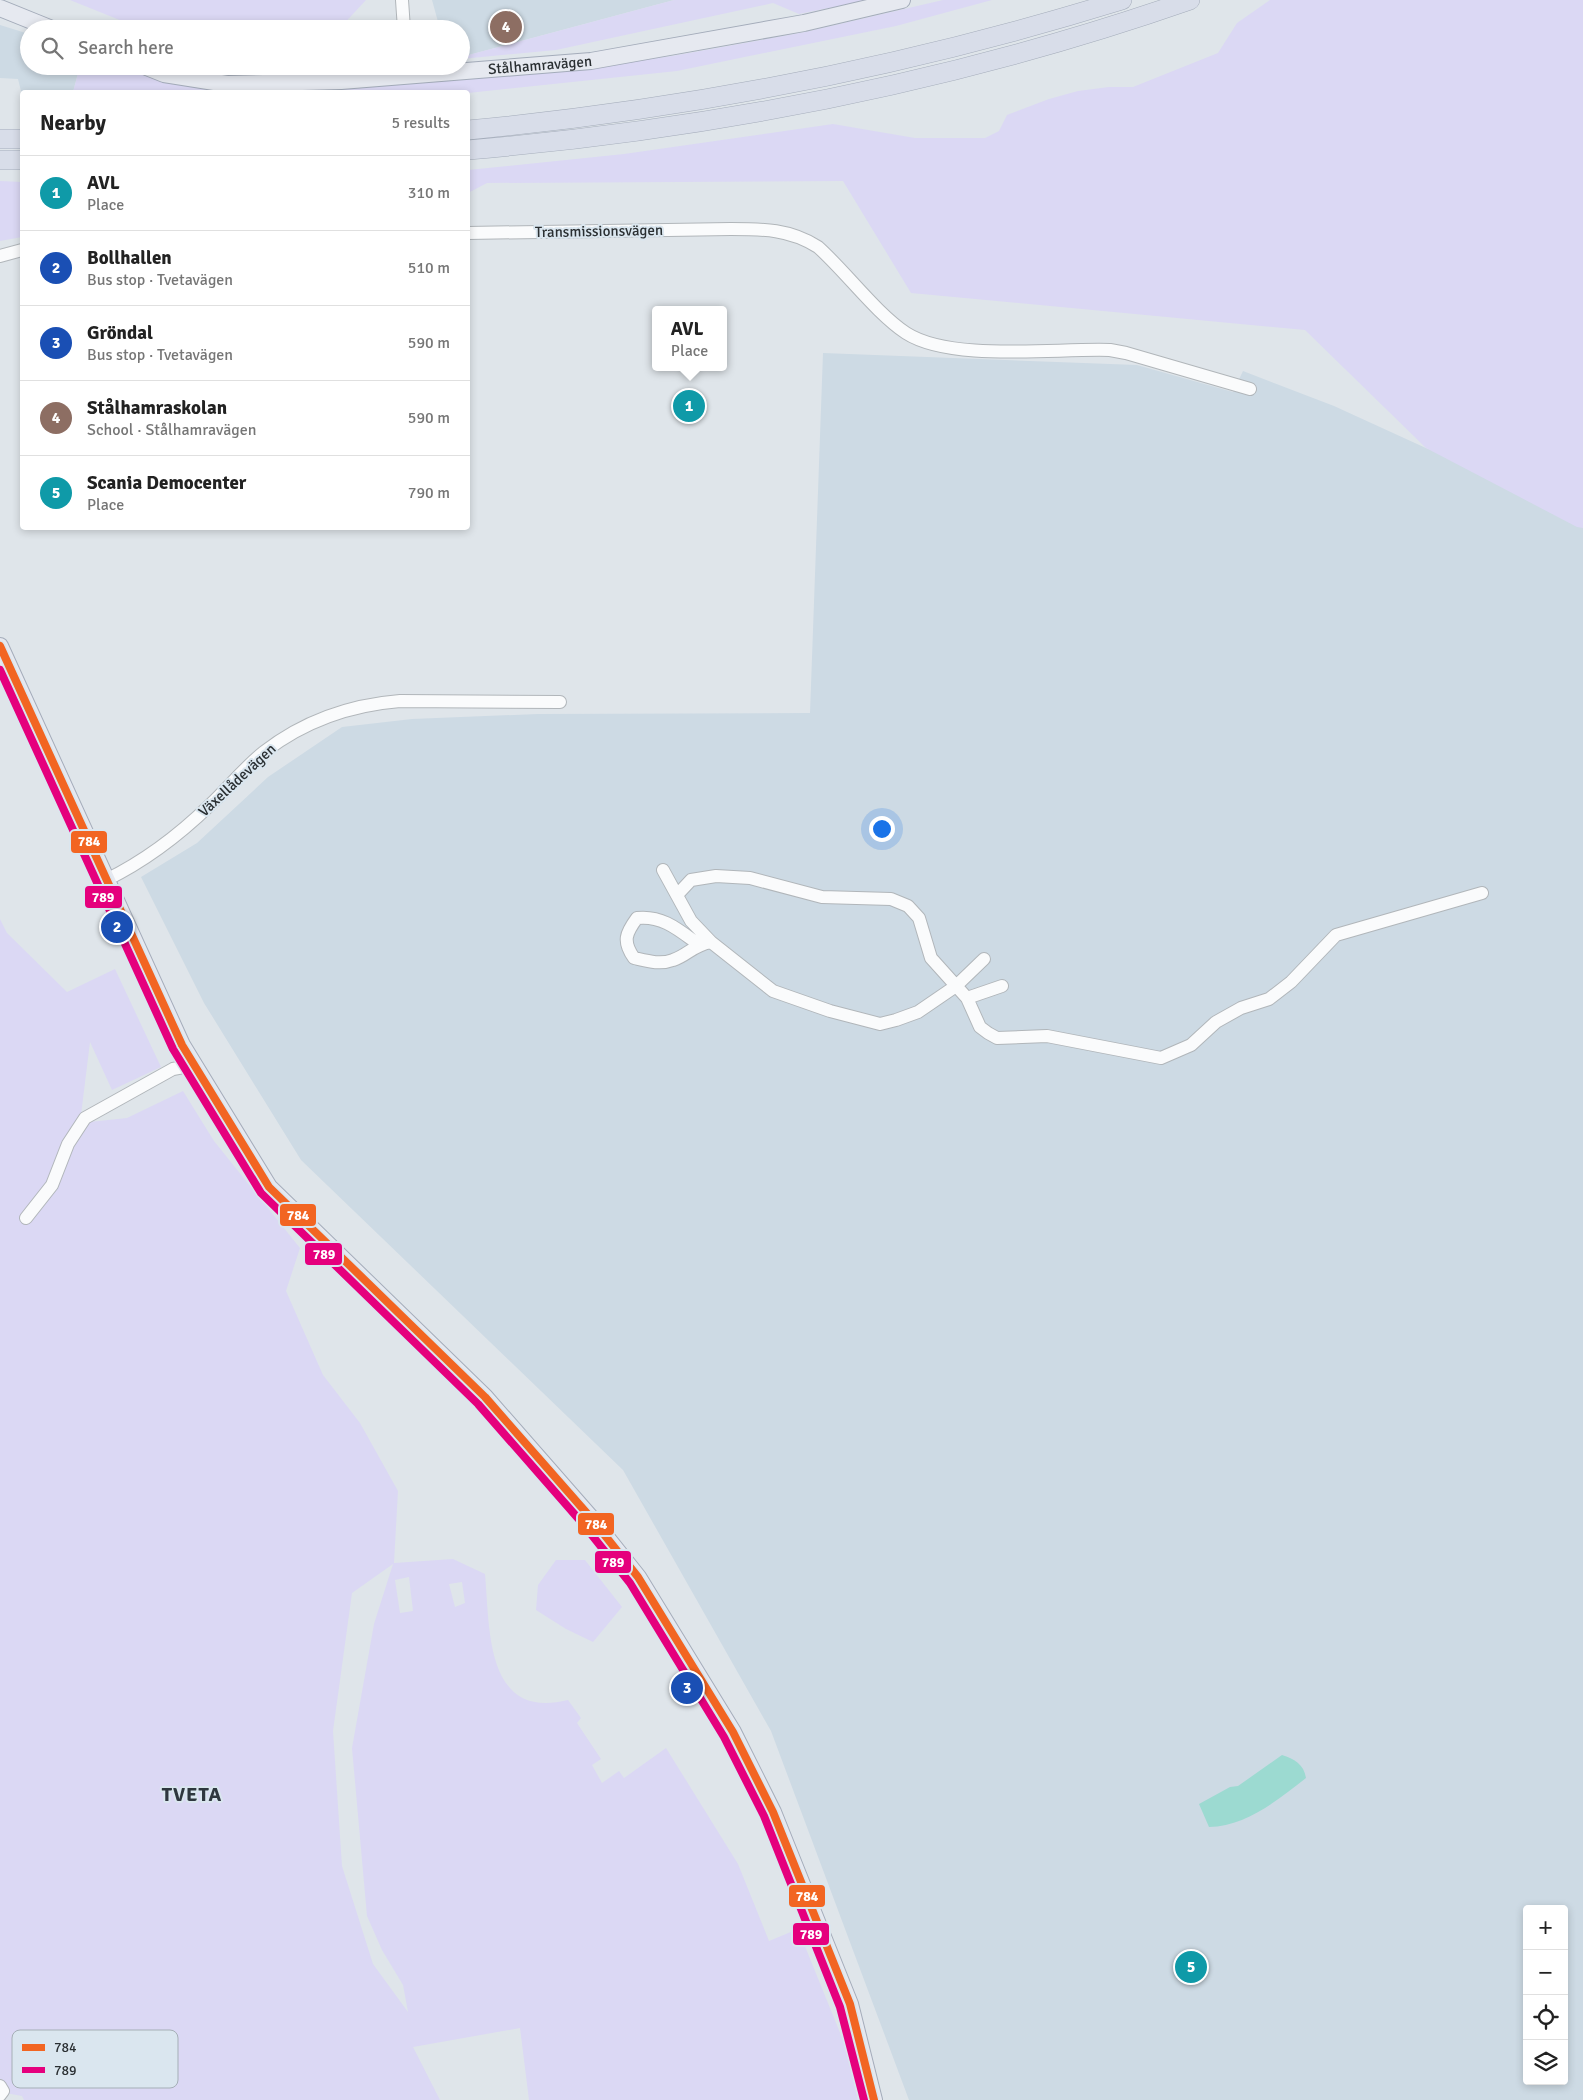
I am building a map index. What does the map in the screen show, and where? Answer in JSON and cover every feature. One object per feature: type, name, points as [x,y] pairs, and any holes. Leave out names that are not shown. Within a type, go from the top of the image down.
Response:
[{"type":"highway","points":[[470,130],[641,110],[784,85],[914,58],[1048,23],[1122,0]]},
{"type":"highway","points":[[470,150],[642,131],[788,106],[921,77],[1043,46],[1190,0]]},
{"type":"highway","points":[[0,139],[20,139]]},
{"type":"highway","points":[[0,160],[20,160]]},
{"type":"main road","name":"Stålhamravägen","points":[[470,68],[591,61],[804,23],[902,0]]},
{"type":"main road","points":[[0,8],[30,20]]},
{"type":"main road","name":"Stålhamravägen","points":[[170,75],[227,84],[341,81],[381,75]]},
{"type":"main road","points":[[0,646],[182,1045],[269,1187],[485,1397],[591,1518],[638,1577],[733,1732],[773,1812],[850,2004],[874,2100]]},
{"type":"street","points":[[402,0],[403,20]]},
{"type":"street","name":"Transmissionsvägen","points":[[470,233],[731,229],[768,229],[788,232],[804,238],[829,257],[905,332],[937,346],[951,349],[986,350],[1110,350],[1250,389]]},
{"type":"street","points":[[0,256],[20,251]]},
{"type":"street","name":"Växellådevägen","points":[[106,880],[134,866],[161,848],[189,824],[264,752],[298,730],[336,712],[376,703],[400,701],[560,702]]},
{"type":"street","points":[[662,870],[691,921],[711,942],[773,991],[830,1011],[880,1024],[918,1012],[956,986],[984,959]]},
{"type":"street","points":[[677,895],[691,880],[716,876],[750,878],[822,897],[891,899],[908,906],[919,918],[931,958],[968,998],[980,1027],[997,1038],[1047,1036],[1161,1058],[1191,1044],[1216,1022],[1241,1008],[1269,999],[1291,982],[1336,935],[1482,893]]},
{"type":"street","points":[[698,944],[669,924],[650,916],[637,918],[627,931],[627,948],[634,958],[656,963],[672,961],[698,944],[711,942]]},
{"type":"street","points":[[968,998],[1002,986]]},
{"type":"street","points":[[26,1218],[52,1185],[68,1144],[85,1118],[173,1069],[194,1065]]},
{"type":"street","points":[[0,2086],[4,2091],[0,2095]]},
{"type":"shaded area","points":[[70,0],[366,0],[347,20],[120,20]]},
{"type":"shaded area","points":[[432,0],[674,0],[470,55],[470,20],[438,20]]},
{"type":"shaded area","points":[[674,0],[868,0],[799,14],[773,3],[556,50],[470,58],[470,55]]},
{"type":"shaded area","points":[[943,0],[992,0],[896,26],[677,71],[470,93],[470,90],[74,90],[78,75],[145,75],[164,82],[341,87],[406,84],[593,67],[672,56],[805,32]]},
{"type":"shaded area","points":[[1270,0],[1583,0],[1583,528],[1577,527],[1426,448],[1305,330],[911,293],[843,181],[487,183],[470,192],[470,170],[624,154],[833,124],[915,138],[985,138],[999,131],[1007,115],[1049,99],[1078,91],[1109,87],[1133,87],[1218,53],[1237,23]]},
{"type":"shaded area","points":[[0,25],[20,31],[20,75],[78,75],[74,90],[21,90],[18,79],[0,78]]},
{"type":"shaded area","points":[[0,181],[20,182],[20,237],[0,241]]},
{"type":"shaded area","points":[[823,353],[1137,365],[1233,392],[1243,371],[1334,406],[1428,449],[1583,463],[1583,2100],[909,2100],[771,1731],[623,1470],[301,1160],[204,1003],[141,877],[197,843],[268,777],[342,727],[412,719],[538,714],[810,713]]},
{"type":"shaded area","points":[[0,919],[7,933],[67,992],[115,969],[161,1067],[112,1090],[90,1042],[80,1123],[127,1118],[183,1091],[214,1141],[300,1248],[286,1291],[323,1375],[360,1423],[398,1491],[394,1563],[453,1559],[485,1574],[488,1620],[492,1644],[497,1666],[507,1684],[521,1697],[541,1703],[568,1700],[581,1718],[577,1723],[601,1759],[592,1765],[602,1783],[619,1771],[624,1778],[666,1748],[738,1864],[769,1941],[798,1929],[845,2045],[858,2100],[529,2100],[520,2028],[413,2047],[440,2100],[24,2100],[22,2096],[0,2092]],"holes":[[[393,1564],[374,1624],[352,1748],[367,1916],[382,1950],[403,1985],[408,2012],[373,1964],[342,1866],[333,1731],[352,1593]],[[409,1577],[413,1611],[400,1613],[395,1580]],[[462,1582],[465,1603],[455,1607],[449,1584]]]},
{"type":"shaded area","points":[[556,1560],[585,1560],[622,1607],[593,1642],[566,1629],[536,1610],[538,1585]]},
{"type":"shaded area","points":[[1282,1755],[1298,1763],[1303,1769],[1306,1778],[1273,1803],[1249,1817],[1223,1826],[1209,1827],[1199,1804],[1230,1787],[1238,1786]]},
{"type":"transit line","name":"784","points":[[0,646],[182,1045],[269,1187],[485,1397],[591,1518],[638,1577],[733,1732],[773,1812],[850,2004],[874,2100]]},
{"type":"transit line","name":"789","points":[[0,670],[173,1049],[261,1193],[478,1404],[583,1524],[630,1583],[724,1737],[764,1816],[840,2007],[864,2100]]},
{"type":"place","name":"Stålhamraskolan","points":[[506,27]]},
{"type":"place","name":"AVL","points":[[689,406]]},
{"type":"place","name":"Bollhallen","points":[[117,927]]},
{"type":"place","name":"Gröndal","points":[[687,1688]]},
{"type":"place","name":"Scania Democenter","points":[[1191,1967]]},
{"type":"district","name":"TVETA","points":[[192,1794]]}]
